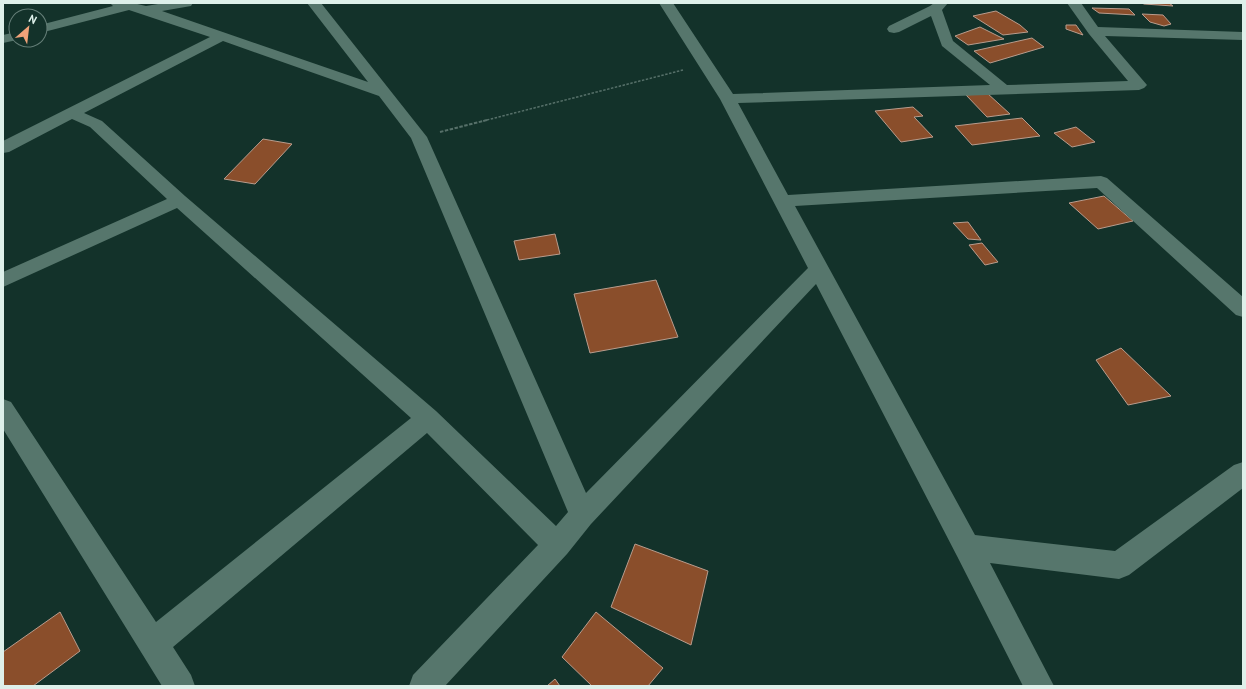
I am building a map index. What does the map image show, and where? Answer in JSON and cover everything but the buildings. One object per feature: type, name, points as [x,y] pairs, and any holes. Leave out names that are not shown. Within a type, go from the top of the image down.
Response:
[{"type":"street","points":[[146,10],[186,3]]},
{"type":"street","points":[[314,3],[382,92],[419,137],[582,515]]},
{"type":"street","points":[[666,3],[728,99],[781,201],[967,547],[1039,686]]},
{"type":"street","points":[[728,99],[1002,88],[1138,85],[1094,31],[1074,3]]},
{"type":"street","points":[[48,27],[123,5],[146,10],[382,92]]},
{"type":"street","points":[[894,28],[938,6],[947,44],[1002,88]]},
{"type":"street","points":[[1094,31],[1243,36]]},
{"type":"street","points":[[3,148],[221,37]]},
{"type":"street","points":[[72,113],[96,124],[179,200],[428,418],[557,545]]},
{"type":"street","points":[[781,201],[1101,182],[1243,309]]},
{"type":"street","points":[[3,280],[179,200]]},
{"type":"street","points":[[424,686],[557,545],[582,515],[818,270]]},
{"type":"street","points":[[3,409],[180,686]]},
{"type":"street","points":[[153,644],[428,418]]},
{"type":"street","points":[[967,547],[1119,565],[1243,473]]},
{"type":"path","points":[[419,137],[705,64]]}]
